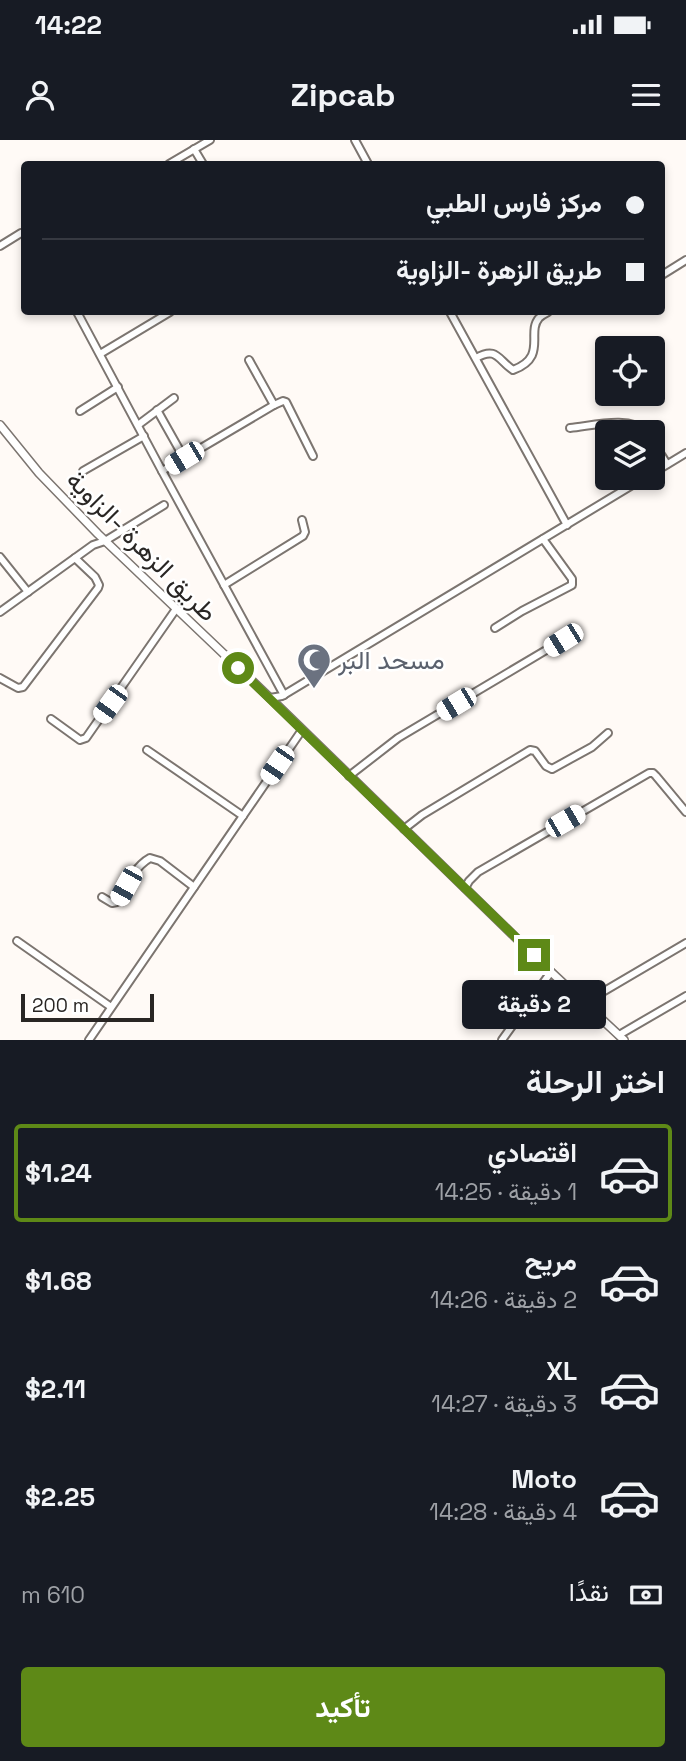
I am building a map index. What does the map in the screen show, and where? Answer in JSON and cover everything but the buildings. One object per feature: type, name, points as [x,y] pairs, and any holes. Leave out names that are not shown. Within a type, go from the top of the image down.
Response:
[{"type":"main road","name":"طريق الزهرة -الزاوية","points":[[0,425],[39,473],[98,534],[622,1038]]},
{"type":"street","points":[[178,161],[210,140]]},
{"type":"street","points":[[355,140],[366,161]]},
{"type":"street","points":[[194,149],[201,161]]},
{"type":"street","points":[[0,246],[21,233]]},
{"type":"street","points":[[665,273],[686,260]]},
{"type":"street","points":[[79,315],[283,695],[281,710]]},
{"type":"street","points":[[100,354],[165,315]]},
{"type":"street","points":[[452,315],[567,525]]},
{"type":"street","points":[[476,358],[493,353],[510,369],[517,369],[533,353],[536,324],[544,315]]},
{"type":"street","points":[[249,360],[274,405]]},
{"type":"street","points":[[80,411],[118,387]]},
{"type":"street","points":[[138,425],[174,398]]},
{"type":"street","points":[[162,471],[283,401],[286,402],[313,456]]},
{"type":"street","points":[[157,411],[184,458]]},
{"type":"street","points":[[570,428],[595,425]]},
{"type":"street","points":[[83,471],[144,436]]},
{"type":"street","points":[[665,461],[667,464],[686,453]]},
{"type":"street","points":[[270,698],[283,695],[624,490]]},
{"type":"street","points":[[0,612],[93,545],[106,541],[164,505]]},
{"type":"street","points":[[224,584],[303,536],[305,532],[302,520]]},
{"type":"street","points":[[93,545],[98,534]]},
{"type":"street","points":[[495,628],[572,585],[572,579],[543,539]]},
{"type":"street","points":[[0,557],[28,592]]},
{"type":"street","points":[[0,678],[18,688],[23,687],[98,588],[95,578],[75,558]]},
{"type":"street","points":[[51,719],[80,740],[86,738],[176,609]]},
{"type":"street","points":[[349,776],[398,738],[563,640]]},
{"type":"street","points":[[89,1040],[302,730]]},
{"type":"street","points":[[404,829],[422,815],[530,750],[535,751],[546,766],[552,769],[592,747],[608,733]]},
{"type":"street","points":[[147,750],[243,816]]},
{"type":"street","points":[[465,888],[478,872],[649,773],[656,776],[686,813]]},
{"type":"street","points":[[102,897],[113,903],[117,902],[138,868],[150,858],[160,861],[194,887]]},
{"type":"street","points":[[17,941],[111,1007]]},
{"type":"street","points":[[584,1003],[686,943]]},
{"type":"street","points":[[502,1040],[551,972]]},
{"type":"street","points":[[622,1038],[686,996]]},
{"type":"place","name":"مسحد البر","points":[[314,690]]},
{"type":"route","points":[[238,668],[534,955]]}]
